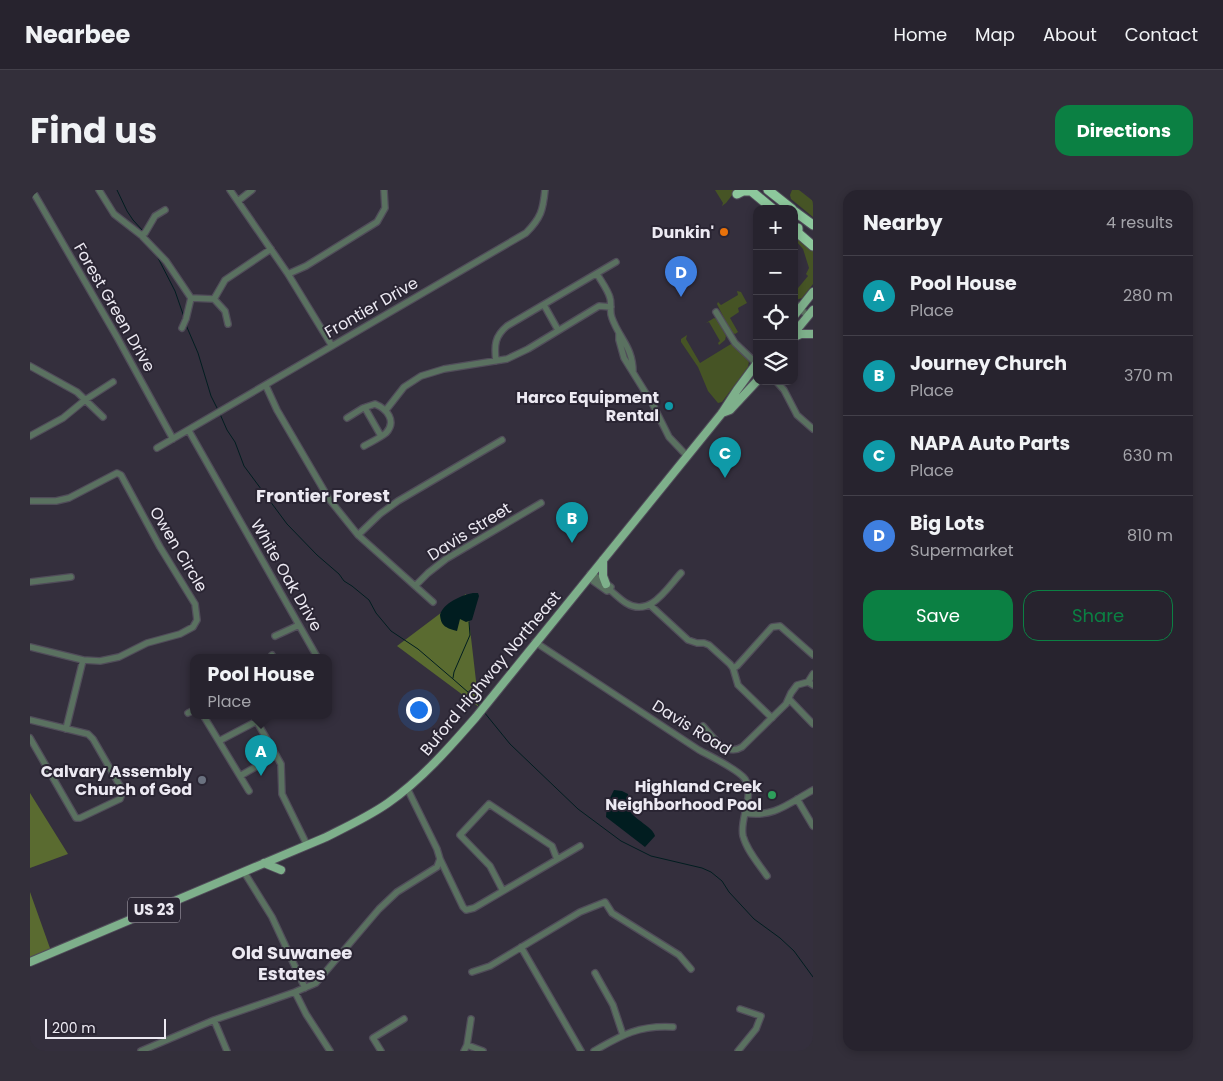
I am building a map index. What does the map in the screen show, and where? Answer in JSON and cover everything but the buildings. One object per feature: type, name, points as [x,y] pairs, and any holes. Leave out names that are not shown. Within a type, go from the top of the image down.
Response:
[{"type":"highway","points":[[737,190],[737,194],[743,190],[751,190],[768,205]]},
{"type":"highway","points":[[768,190],[787,205]]},
{"type":"highway","points":[[798,214],[813,225]]},
{"type":"highway","points":[[798,229],[813,241]]},
{"type":"highway","points":[[798,233],[813,246]]},
{"type":"main road","points":[[798,305],[813,292]]},
{"type":"main road","points":[[798,328],[810,313]]},
{"type":"main road","points":[[798,336],[813,334]]},
{"type":"main road","name":"US 23","points":[[722,414],[753,368]]},
{"type":"main road","name":"US 23","points":[[722,414],[730,410],[753,385]]},
{"type":"main road","name":"Buford Highway Northeast","points":[[30,962],[360,821],[407,788],[449,747],[592,576],[602,560],[722,414]]},
{"type":"main road","points":[[602,560],[603,576],[608,587]]},
{"type":"main road","points":[[264,863],[281,870]]},
{"type":"street","name":"Forest Green Drive","points":[[32,190],[117,336],[173,439]]},
{"type":"street","points":[[99,190],[114,214],[141,235],[166,261],[191,298],[182,328]]},
{"type":"street","points":[[230,190],[288,274],[332,346]]},
{"type":"street","points":[[238,201],[252,190]]},
{"type":"street","points":[[288,274],[306,266],[377,222],[385,208],[384,190]]},
{"type":"street","name":"Frontier Drive","points":[[173,439],[526,233],[541,216],[545,190]]},
{"type":"street","points":[[141,235],[155,216],[165,210]]},
{"type":"street","points":[[214,299],[225,280],[271,249]]},
{"type":"street","points":[[496,361],[494,348],[497,336],[507,326],[616,262]]},
{"type":"street","points":[[596,274],[610,298],[611,316],[633,372],[669,437],[687,456]]},
{"type":"street","points":[[191,298],[214,299],[225,311],[228,324]]},
{"type":"street","points":[[544,305],[558,330]]},
{"type":"street","points":[[386,410],[404,388],[421,376],[444,369],[507,359],[528,349],[599,306],[611,307]]},
{"type":"street","points":[[798,307],[810,313]]},
{"type":"street","points":[[716,312],[735,343],[753,361]]},
{"type":"street","points":[[30,366],[77,392],[103,417]]},
{"type":"street","points":[[30,436],[63,418],[85,400],[113,382]]},
{"type":"street","points":[[780,385],[798,415],[813,429]]},
{"type":"street","points":[[266,386],[277,410],[329,499],[358,535],[433,602]]},
{"type":"street","points":[[347,418],[375,404],[388,412],[390,420],[386,433],[364,446]]},
{"type":"street","points":[[365,408],[381,436]]},
{"type":"street","name":"White Oak Drive","points":[[189,431],[315,654]]},
{"type":"street","points":[[157,448],[173,439]]},
{"type":"street","points":[[358,535],[380,514],[398,501],[502,440]]},
{"type":"street","name":"Owen Circle","points":[[30,501],[56,501],[69,498],[117,473],[120,475],[160,547],[196,604],[197,620],[193,627],[180,634],[147,644],[119,657],[100,661],[83,660],[30,647]]},
{"type":"street","name":"Davis Street","points":[[415,586],[446,559],[541,503]]},
{"type":"street","points":[[592,576],[596,577],[627,604],[645,607],[653,604],[681,574]]},
{"type":"street","points":[[30,582],[71,577]]},
{"type":"street","points":[[650,605],[688,640],[709,645],[733,668],[738,685],[772,718]]},
{"type":"street","points":[[275,636],[299,625]]},
{"type":"street","points":[[733,668],[737,666],[772,627],[780,626],[813,655]]},
{"type":"street","name":"Davis Road","points":[[536,642],[699,750],[736,770],[745,779],[748,791],[742,834],[747,846],[767,876]]},
{"type":"street","points":[[66,729],[83,660]]},
{"type":"street","points":[[703,726],[719,744],[730,750],[736,750],[786,704],[797,685],[811,683],[813,674]]},
{"type":"street","points":[[789,699],[813,724]]},
{"type":"street","points":[[205,719],[249,791]]},
{"type":"street","points":[[30,720],[88,734],[93,739],[123,791],[120,799],[80,818],[76,818],[30,738]]},
{"type":"street","points":[[219,741],[257,721],[281,764],[282,794],[307,845]]},
{"type":"street","points":[[240,776],[276,755]]},
{"type":"street","points":[[407,788],[429,829],[440,859],[463,908],[466,910],[474,908],[580,846]]},
{"type":"street","points":[[745,813],[754,815],[772,813],[813,790]]},
{"type":"street","points":[[797,799],[813,826]]},
{"type":"street","points":[[503,891],[490,866],[460,835],[489,804],[552,846],[557,859]]},
{"type":"street","points":[[141,1051],[214,1020],[305,988],[321,979],[379,909],[397,892],[436,867],[440,859]]},
{"type":"street","points":[[244,872],[272,917],[305,988]]},
{"type":"street","points":[[472,972],[490,966],[580,912],[605,902],[612,913],[678,955],[691,969]]},
{"type":"street","points":[[521,947],[581,1051]]},
{"type":"street","points":[[595,973],[613,1006],[623,1035]]},
{"type":"street","points":[[295,992],[306,1014],[330,1051]]},
{"type":"street","points":[[738,1051],[756,1029],[761,1016],[740,1010]]},
{"type":"street","points":[[381,1051],[373,1038],[404,1019]]},
{"type":"street","points":[[471,1019],[466,1048],[483,1051]]},
{"type":"street","points":[[214,1020],[227,1051]]},
{"type":"street","points":[[594,1051],[623,1035],[654,1026],[672,1027]]},
{"type":"green space","points":[[715,190],[736,190],[722,206],[723,203]]},
{"type":"green space","points":[[792,190],[799,190],[813,201],[813,217],[791,199]]},
{"type":"green space","points":[[798,238],[813,247],[813,284],[802,298],[798,299],[798,288],[808,276],[806,274],[809,268],[803,249],[798,243]]},
{"type":"green space","points":[[737,291],[741,292],[747,303],[738,308],[739,312],[730,318],[738,332],[735,334],[731,332],[717,304],[718,302],[721,305],[738,295]]},
{"type":"green space","points":[[714,318],[717,319],[726,336],[725,340],[719,345],[720,341],[709,322],[706,323]]},
{"type":"green space","points":[[687,335],[686,339],[700,363],[731,344],[749,361],[748,367],[722,402],[718,403],[708,391],[698,367],[681,342],[681,339]]},
{"type":"green space","points":[[466,594],[479,707],[397,646]]},
{"type":"green space","points":[[30,793],[68,854],[30,868]]},
{"type":"green space","points":[[30,892],[51,951],[30,960]]},
{"type":"shaded area","points":[[478,593],[479,596],[472,620],[466,622],[460,619],[457,631],[445,626],[440,615],[445,607],[459,598]]},
{"type":"shaded area","points":[[614,790],[628,794],[629,810],[654,833],[655,836],[645,847],[606,817],[607,804]]},
{"type":"waterway","points":[[117,190],[127,211],[143,231]]},
{"type":"waterway","points":[[156,254],[175,291],[184,317]]},
{"type":"waterway","points":[[186,325],[198,353],[211,396],[218,410]]},
{"type":"waterway","points":[[220,414],[235,442],[244,466],[287,524],[344,581],[369,600],[376,613],[391,631],[418,649],[469,693],[480,707]]},
{"type":"waterway","points":[[453,678],[470,635],[469,622]]},
{"type":"waterway","points":[[484,712],[510,744],[578,809],[621,841],[651,856],[702,868],[711,872],[722,881],[729,892],[754,919],[794,951],[813,977]]},
{"type":"place","name":"Dunkin'","points":[[724,232]]},
{"type":"place","name":"Big Lots","points":[[681,297]]},
{"type":"place","name":"Harco Equipment Rental","points":[[669,406]]},
{"type":"place","name":"NAPA Auto Parts","points":[[725,478]]},
{"type":"place","name":"Journey Church","points":[[572,543]]},
{"type":"place","name":"Pool House","points":[[261,776]]},
{"type":"place","name":"Calvary Assembly Church of God","points":[[202,780]]},
{"type":"place","name":"Highland Creek Neighborhood Pool","points":[[772,795]]},
{"type":"district","name":"Frontier Forest","points":[[323,496]]},
{"type":"district","name":"Old Suwanee Estates","points":[[292,963]]}]
